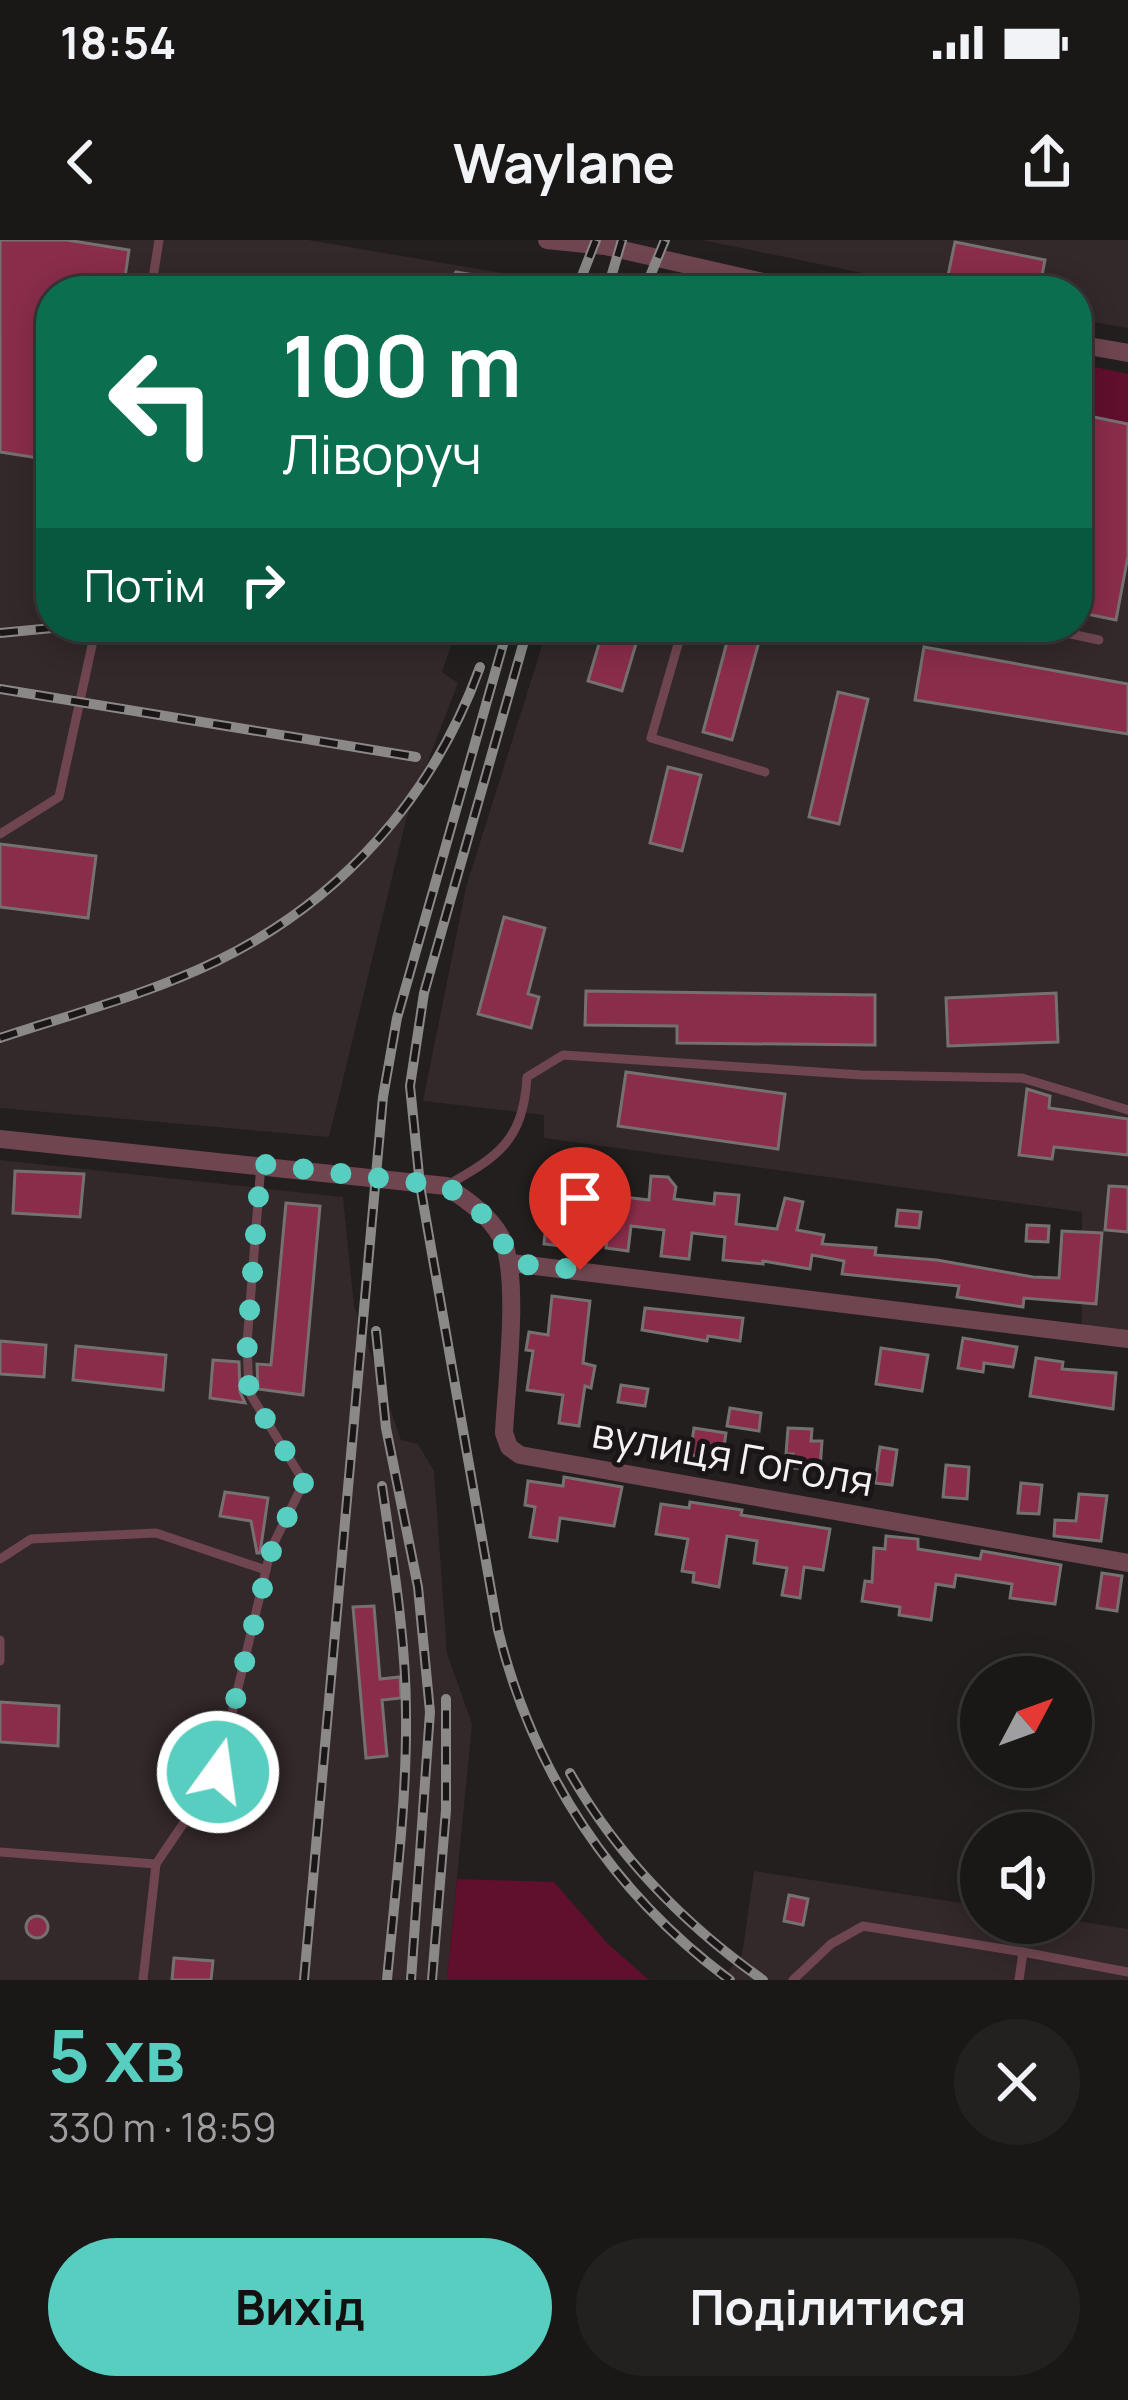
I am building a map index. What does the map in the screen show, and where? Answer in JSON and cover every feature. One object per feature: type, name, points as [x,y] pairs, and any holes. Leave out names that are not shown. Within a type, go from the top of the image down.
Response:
[{"type":"street","points":[[547,240],[577,241],[725,276]]},
{"type":"street","points":[[1092,347],[1128,353]]},
{"type":"street","points":[[0,1139],[446,1186],[474,1205],[500,1235],[511,1263],[1128,1339]]},
{"type":"street","name":"вулиця Гоголя","points":[[511,1263],[504,1433],[509,1447],[520,1455],[1128,1563]]},
{"type":"lane","points":[[153,276],[159,240]]},
{"type":"lane","points":[[1092,639],[1099,640]]},
{"type":"lane","points":[[0,834],[59,797],[94,642]]},
{"type":"lane","points":[[679,642],[651,738],[765,772]]},
{"type":"lane","points":[[446,1186],[500,1151],[525,1113],[527,1077],[563,1055],[862,1075],[1022,1078],[1128,1110]]},
{"type":"lane","points":[[143,1980],[156,1864],[218,1772],[272,1549],[304,1482],[249,1392],[247,1343],[261,1164]]},
{"type":"lane","points":[[0,1559],[31,1539],[156,1533],[266,1570]]},
{"type":"lane","points":[[0,1640],[0,1661]]},
{"type":"lane","points":[[0,1852],[156,1864]]},
{"type":"lane","points":[[793,1980],[831,1944],[863,1926],[1128,1972]]},
{"type":"lane","points":[[1018,1980],[1023,1952]]},
{"type":"shaded area","points":[[0,240],[308,240],[520,276],[36,276],[36,642],[452,642],[442,672],[458,683],[407,816],[329,1137],[0,1108]]},
{"type":"shaded area","points":[[702,240],[1128,240],[1128,328],[1092,322],[1092,276],[878,276]]},
{"type":"shaded area","points":[[1092,366],[1128,374],[1128,424],[1092,417]]},
{"type":"shaded area","points":[[1092,417],[1128,424],[1128,1339],[1082,1334],[1082,1212],[544,1138],[544,1115],[423,1101],[466,887],[543,642],[1092,642]]},
{"type":"shaded area","points":[[0,1160],[343,1197],[354,1306],[401,1440],[418,1444],[434,1471],[447,1653],[472,1724],[447,1980],[0,1980]]},
{"type":"shaded area","points":[[754,1871],[960,1903],[960,1944],[1092,1944],[1092,1923],[1128,1929],[1128,1980],[721,1980],[742,1955]]},
{"type":"shaded area","points":[[457,1879],[554,1882],[607,1943],[649,1980],[447,1980]]},
{"type":"building","points":[[0,240],[67,240],[129,250],[125,276],[36,276],[36,458],[0,452]]},
{"type":"building","points":[[955,242],[1045,260],[1042,276],[948,276]]},
{"type":"building","points":[[1092,417],[1128,424],[1128,556],[1116,620],[1092,615]]},
{"type":"building","points":[[600,642],[637,642],[622,691],[588,681]]},
{"type":"building","points":[[727,642],[759,642],[732,740],[703,732]]},
{"type":"building","points":[[924,647],[1128,684],[1128,734],[915,700]]},
{"type":"building","points":[[838,692],[868,699],[839,824],[809,817]]},
{"type":"building","points":[[668,767],[701,775],[682,851],[650,843]]},
{"type":"building","points":[[0,844],[96,856],[88,918],[0,907]]},
{"type":"building","points":[[504,917],[545,928],[528,994],[539,997],[531,1028],[478,1014]]},
{"type":"building","points":[[586,991],[875,995],[875,1045],[677,1043],[677,1026],[585,1025]]},
{"type":"building","points":[[1056,993],[1058,1042],[948,1046],[946,998]]},
{"type":"building","points":[[626,1072],[785,1094],[778,1149],[618,1126]]},
{"type":"building","points":[[1027,1089],[1050,1096],[1049,1108],[1128,1119],[1128,1155],[1054,1147],[1052,1159],[1019,1155]]},
{"type":"building","points":[[15,1171],[84,1174],[80,1217],[13,1213]]},
{"type":"building","points":[[585,1176],[609,1179],[607,1195],[649,1200],[651,1176],[668,1177],[676,1187],[674,1199],[714,1204],[715,1193],[739,1195],[736,1224],[777,1229],[785,1198],[803,1202],[797,1230],[824,1235],[822,1244],[876,1248],[875,1255],[1033,1277],[1059,1278],[1062,1231],[1102,1233],[1096,1304],[1024,1298],[1023,1307],[957,1297],[959,1286],[842,1274],[844,1261],[812,1255],[810,1269],[723,1260],[725,1237],[692,1233],[689,1259],[661,1256],[664,1230],[631,1226],[628,1251],[606,1248],[609,1223],[581,1220]]},
{"type":"building","points":[[1109,1186],[1128,1187],[1128,1232],[1105,1230]]},
{"type":"building","points":[[286,1203],[320,1206],[303,1395],[258,1389],[257,1364],[271,1365]]},
{"type":"building","points":[[548,1206],[575,1209],[571,1247],[544,1244]]},
{"type":"building","points":[[898,1210],[921,1212],[919,1228],[896,1226]]},
{"type":"building","points":[[1027,1225],[1049,1226],[1048,1242],[1026,1241]]},
{"type":"building","points":[[552,1296],[590,1301],[583,1363],[595,1366],[591,1388],[585,1386],[579,1426],[559,1423],[563,1395],[527,1390],[533,1351],[526,1350],[529,1332],[548,1335]]},
{"type":"building","points":[[645,1308],[743,1318],[740,1341],[708,1336],[707,1341],[642,1330]]},
{"type":"building","points":[[963,1338],[1017,1347],[1013,1367],[984,1363],[983,1372],[958,1368]]},
{"type":"building","points":[[0,1341],[46,1345],[44,1377],[0,1374]]},
{"type":"building","points":[[76,1346],[166,1355],[163,1390],[73,1380]]},
{"type":"building","points":[[881,1348],[928,1355],[922,1391],[876,1384]]},
{"type":"building","points":[[1036,1358],[1063,1362],[1062,1369],[1116,1373],[1113,1409],[1030,1396]]},
{"type":"building","points":[[213,1360],[239,1362],[245,1403],[210,1398]]},
{"type":"building","points":[[621,1385],[648,1389],[645,1406],[618,1402]]},
{"type":"building","points":[[730,1408],[761,1413],[759,1431],[727,1426]]},
{"type":"building","points":[[694,1428],[726,1433],[722,1460],[690,1455]]},
{"type":"building","points":[[788,1428],[812,1429],[811,1441],[822,1441],[820,1469],[793,1468],[793,1454],[786,1454]]},
{"type":"building","points":[[880,1447],[897,1450],[892,1485],[875,1483]]},
{"type":"building","points":[[946,1465],[969,1467],[967,1499],[943,1497]]},
{"type":"building","points":[[564,1477],[622,1487],[614,1526],[560,1518],[557,1541],[530,1537],[535,1507],[525,1505],[528,1481],[563,1486]]},
{"type":"building","points":[[1021,1483],[1042,1485],[1039,1514],[1018,1513]]},
{"type":"building","points":[[225,1492],[268,1498],[260,1553],[251,1521],[220,1516]]},
{"type":"building","points":[[1079,1494],[1107,1496],[1101,1541],[1054,1536],[1055,1520],[1076,1521]]},
{"type":"building","points":[[690,1502],[830,1529],[823,1570],[804,1567],[800,1598],[782,1595],[787,1568],[754,1563],[757,1541],[727,1536],[719,1587],[693,1582],[694,1573],[682,1571],[688,1539],[656,1534],[661,1504],[689,1508]]},
{"type":"building","points":[[886,1536],[918,1539],[918,1549],[980,1559],[982,1551],[1061,1565],[1055,1604],[1010,1598],[1012,1584],[956,1575],[954,1587],[936,1584],[931,1620],[899,1615],[900,1607],[862,1601],[865,1581],[872,1582],[874,1548],[885,1549]]},
{"type":"building","points":[[1102,1573],[1122,1576],[1117,1611],[1097,1608]]},
{"type":"building","points":[[374,1606],[380,1679],[400,1677],[401,1698],[382,1700],[387,1756],[366,1758],[353,1607]]},
{"type":"building","points":[[0,1702],[59,1706],[58,1746],[0,1742]]},
{"type":"building","points":[[789,1895],[808,1899],[803,1925],[784,1921]]},
{"type":"building","points":[[37,1916],[48,1927],[37,1938],[26,1927]]},
{"type":"building","points":[[174,1958],[213,1961],[211,1980],[172,1980]]},
{"type":"railway","points":[[582,276],[596,240]]},
{"type":"railway","points":[[611,276],[622,240]]},
{"type":"railway","points":[[650,276],[665,240]]},
{"type":"railway","points":[[0,633],[36,630]]},
{"type":"railway","points":[[304,1980],[383,1097],[397,1018],[504,642]]},
{"type":"railway","points":[[524,642],[424,993],[410,1086],[420,1185],[498,1630],[532,1732],[583,1826],[614,1868],[649,1909],[730,1980]]},
{"type":"railway","points":[[0,1038],[191,973],[304,908],[378,840],[409,801],[437,759],[480,667]]},
{"type":"railway","points":[[0,689],[416,757]]},
{"type":"railway","points":[[376,1331],[386,1428],[418,1587],[430,1712],[411,1980]]},
{"type":"railway","points":[[382,1486],[401,1628],[406,1714],[403,1814],[387,1980]]},
{"type":"railway","points":[[432,1980],[446,1810],[446,1699]]},
{"type":"railway","points":[[570,1773],[609,1833],[655,1887],[763,1980]]},
{"type":"route","points":[[218,1772],[272,1549],[304,1482],[249,1392],[247,1343],[261,1164],[446,1186],[474,1205],[500,1235],[511,1263],[580,1270]]}]
